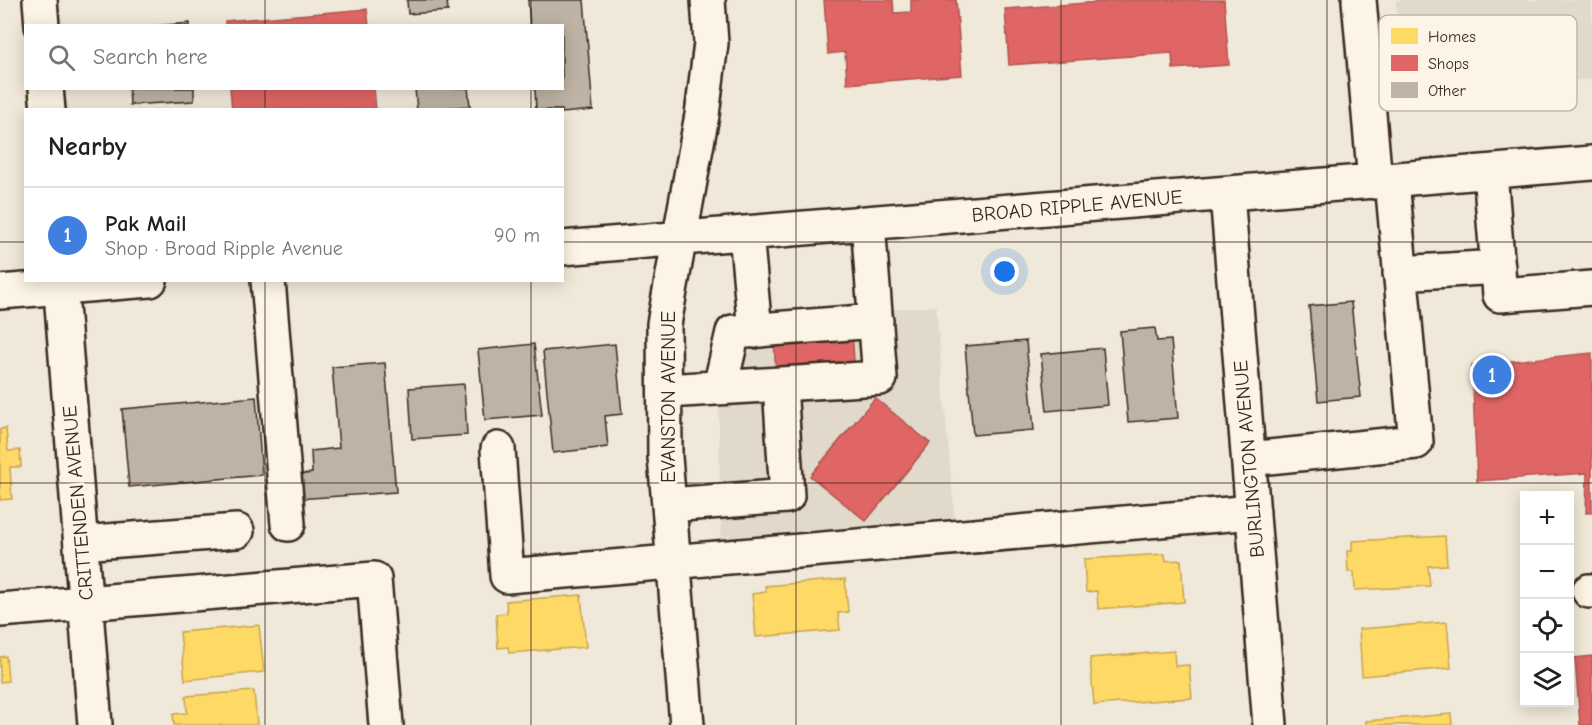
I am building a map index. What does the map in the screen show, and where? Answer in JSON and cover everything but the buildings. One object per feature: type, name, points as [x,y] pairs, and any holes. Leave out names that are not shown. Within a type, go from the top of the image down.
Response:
[{"type":"street","points":[[40,0],[42,24]]},
{"type":"street","name":"EVANSTON AVENUE","points":[[687,725],[665,457],[664,324],[702,115],[711,43],[708,0]]},
{"type":"street","points":[[1249,459],[1416,442],[1400,273],[1383,181],[1359,0]]},
{"type":"street","points":[[46,90],[48,108]]},
{"type":"street","name":"BROAD RIPPLE AVENUE","points":[[564,248],[1592,163]]},
{"type":"street","points":[[1490,172],[1500,295],[1592,288]]},
{"type":"street","name":"BURLINGTON AVENUE","points":[[1227,194],[1270,725]]},
{"type":"street","points":[[666,391],[880,378],[868,223]]},
{"type":"street","points":[[746,233],[754,331]]},
{"type":"street","points":[[1400,273],[1498,267]]},
{"type":"street","points":[[0,292],[61,284],[106,282]]},
{"type":"street","points":[[268,282],[288,524]]},
{"type":"street","name":"CRITTENDEN AVENUE","points":[[61,284],[95,725]]},
{"type":"street","points":[[720,387],[733,332],[876,321]]},
{"type":"street","points":[[669,505],[787,496],[780,385]]},
{"type":"street","points":[[498,449],[507,576],[1253,512]]},
{"type":"street","points":[[81,543],[237,531]]},
{"type":"street","points":[[0,610],[374,579],[386,725]]},
{"type":"shaded area","points":[[1396,0],[1592,0],[1592,79],[1577,80],[1577,15],[1397,15]]},
{"type":"shaded area","points":[[936,306],[955,521],[721,538],[717,322]]},
{"type":"place","name":"Pak Mail","points":[[1492,375]]}]
